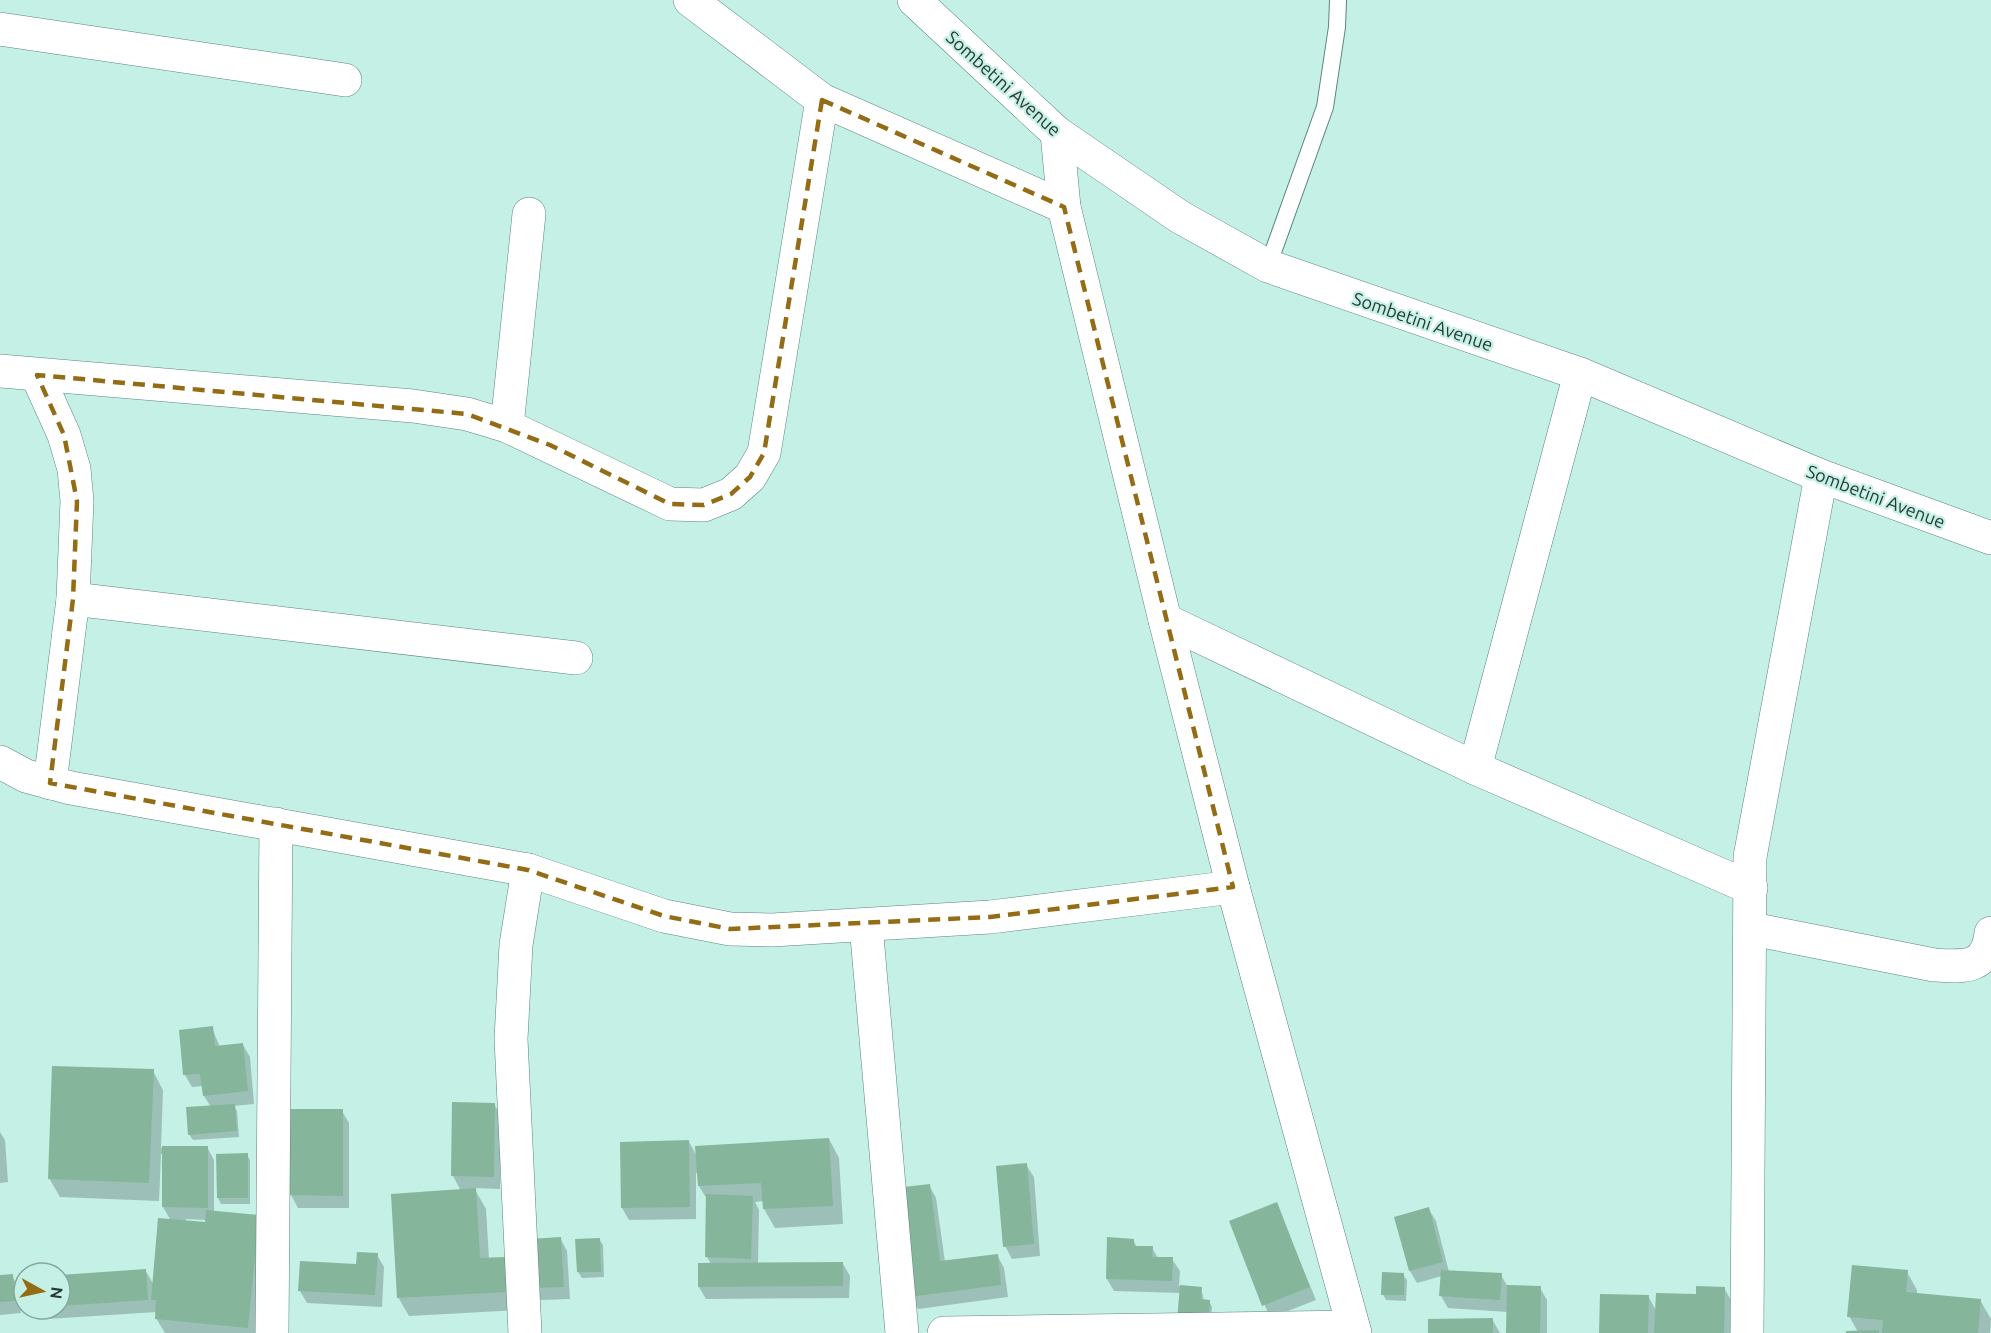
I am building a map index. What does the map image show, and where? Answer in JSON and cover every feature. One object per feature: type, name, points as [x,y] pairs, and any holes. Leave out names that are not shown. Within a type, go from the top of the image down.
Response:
[{"type":"street","points":[[690,0],[822,100],[1064,207]]},
{"type":"street","name":"Sombetini Avenue","points":[[914,0],[1057,133],[1180,217],[1268,266],[1490,345],[1580,374],[1821,476],[1991,538]]},
{"type":"street","points":[[0,29],[345,80]]},
{"type":"street","points":[[0,370],[413,406],[466,414],[507,426],[670,504],[704,505],[731,494],[750,477],[764,453],[822,100]]},
{"type":"street","points":[[944,1333],[1354,1330],[1233,887],[1165,620],[1064,207],[1057,133]]},
{"type":"street","points":[[507,426],[529,214]]},
{"type":"street","points":[[1475,768],[1580,374]]},
{"type":"street","points":[[37,375],[64,435],[74,469],[77,501],[73,598],[50,783]]},
{"type":"street","points":[[1747,1333],[1752,929],[1750,857],[1821,476]]},
{"type":"street","points":[[73,598],[576,658]]},
{"type":"street","points":[[1165,620],[1475,768],[1751,888]]},
{"type":"street","points":[[0,762],[26,776],[50,783],[528,870],[664,916],[699,925],[772,930],[990,917],[1233,887]]},
{"type":"street","points":[[272,1333],[276,824]]},
{"type":"street","points":[[525,1333],[511,1039],[516,945],[528,870]]},
{"type":"street","points":[[866,925],[902,1333]]},
{"type":"street","points":[[1752,929],[1934,965],[1964,967],[1979,960],[1989,948],[1991,933]]},
{"type":"lane","points":[[1268,266],[1325,106],[1337,27],[1338,0]]},
{"type":"highlighted area","points":[[822,100],[1064,207],[1233,887],[990,917],[730,929],[664,916],[528,870],[50,783],[73,599],[77,501],[64,435],[37,375],[467,414],[550,445],[670,504],[704,505],[731,494],[750,477],[764,453]]},
{"type":"building","points":[[213,1026],[215,1046],[243,1043],[248,1091],[203,1096],[200,1074],[183,1075],[179,1030]]},
{"type":"building","points":[[52,1066],[154,1069],[149,1183],[48,1179]]},
{"type":"building","points":[[452,1102],[495,1103],[494,1177],[451,1176]]},
{"type":"building","points":[[235,1104],[237,1131],[188,1135],[186,1107]]},
{"type":"building","points":[[290,1109],[343,1109],[343,1196],[289,1195]]},
{"type":"building","points":[[829,1138],[833,1206],[763,1209],[761,1183],[698,1186],[695,1146]]},
{"type":"building","points":[[689,1140],[690,1207],[621,1208],[620,1142]]},
{"type":"building","points":[[162,1146],[208,1146],[208,1208],[162,1207]]},
{"type":"building","points":[[248,1153],[248,1198],[217,1198],[216,1154]]},
{"type":"building","points":[[1027,1163],[1034,1244],[1003,1247],[996,1166]]},
{"type":"building","points":[[930,1184],[940,1261],[998,1254],[1001,1285],[909,1297],[895,1188]]},
{"type":"building","points":[[476,1188],[480,1258],[505,1257],[507,1292],[397,1298],[391,1194]]},
{"type":"building","points":[[706,1194],[753,1196],[751,1259],[705,1257]]},
{"type":"building","points":[[1277,1202],[1310,1287],[1262,1306],[1229,1221]]},
{"type":"building","points":[[1429,1207],[1443,1262],[1409,1271],[1394,1217]]},
{"type":"building","points":[[206,1210],[259,1215],[248,1328],[155,1319],[156,1300],[151,1300],[158,1218],[205,1222]]},
{"type":"building","points":[[561,1237],[564,1287],[533,1288],[530,1239]]},
{"type":"building","points":[[1107,1237],[1134,1239],[1134,1246],[1153,1246],[1152,1257],[1173,1257],[1172,1281],[1106,1279]]},
{"type":"building","points":[[600,1238],[601,1272],[577,1272],[575,1239]]},
{"type":"building","points":[[357,1252],[378,1253],[375,1295],[298,1291],[300,1261],[356,1264]]},
{"type":"building","points":[[843,1262],[843,1286],[698,1287],[698,1263]]},
{"type":"building","points":[[1852,1265],[1908,1270],[1906,1292],[1981,1299],[1978,1333],[1882,1333],[1883,1320],[1847,1317]]},
{"type":"building","points":[[146,1269],[148,1300],[72,1305],[72,1274]]},
{"type":"building","points":[[1441,1270],[1502,1273],[1500,1300],[1439,1296]]},
{"type":"building","points":[[1382,1272],[1404,1273],[1404,1295],[1381,1295]]},
{"type":"building","points":[[12,1274],[12,1301],[0,1302],[0,1275]]},
{"type":"building","points":[[1180,1285],[1202,1287],[1201,1299],[1210,1300],[1208,1324],[1177,1321]]},
{"type":"building","points":[[1507,1285],[1541,1286],[1540,1333],[1506,1333]]},
{"type":"building","points":[[1696,1286],[1725,1287],[1724,1333],[1654,1333],[1656,1293],[1696,1294]]},
{"type":"building","points":[[1600,1294],[1649,1295],[1648,1333],[1599,1333]]},
{"type":"building","points":[[1493,1318],[1493,1333],[1428,1333],[1428,1319]]},
{"type":"building","points":[[1879,1330],[1879,1333],[1846,1333],[1846,1331]]}]
